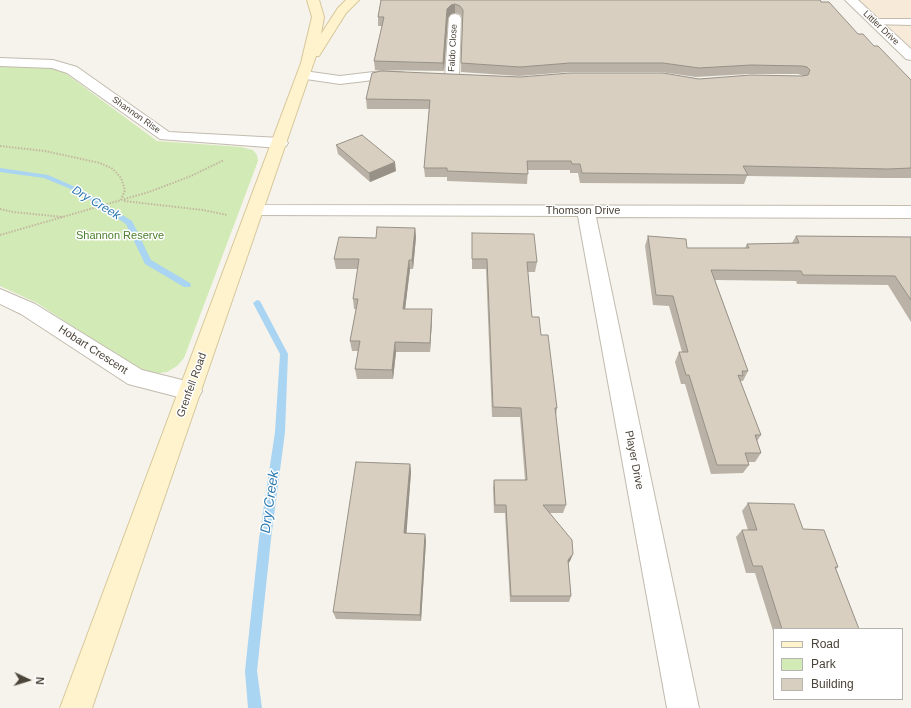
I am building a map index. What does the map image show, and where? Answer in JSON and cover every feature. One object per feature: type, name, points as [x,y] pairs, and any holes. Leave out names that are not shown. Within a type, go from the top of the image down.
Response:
[{"type":"main road","name":"Grenfell Road","points":[[76,708],[306,69],[318,17],[313,0]]},
{"type":"main road","name":"Grenfell Road","points":[[306,69],[342,11],[353,0]]},
{"type":"street","name":"Littler Drive","points":[[851,0],[909,53]]},
{"type":"street","name":"Faldo Close","points":[[452,77],[455,18]]},
{"type":"street","name":"Shannon Rise","points":[[0,62],[53,64],[72,70],[165,136],[280,143]]},
{"type":"street","points":[[306,69],[340,80],[382,75],[413,76]]},
{"type":"street","points":[[436,77],[467,78]]},
{"type":"street","name":"Thomson Drive","points":[[254,214],[586,211],[911,212]]},
{"type":"street","name":"Player Drive","points":[[586,211],[683,708]]},
{"type":"street","name":"Hobart Crescent","points":[[0,296],[28,309],[136,378],[190,391]]},
{"type":"lane","points":[[874,22],[911,22]]},
{"type":"path","points":[[0,146],[46,151],[100,163],[113,169],[121,178],[124,190],[121,201]]},
{"type":"path","points":[[0,235],[121,201],[191,176],[224,160]]},
{"type":"path","points":[[121,201],[203,210],[219,214],[254,214]]},
{"type":"path","points":[[0,209],[13,212],[66,217]]},
{"type":"shaded area","points":[[859,0],[911,0],[911,50],[859,2]]},
{"type":"green space","name":"Shannon Reserve","points":[[0,65],[48,67],[65,73],[157,141],[241,147],[253,150],[257,155],[258,161],[184,358],[177,366],[167,372],[152,374],[139,370],[37,303],[0,286]]},
{"type":"building","points":[[381,0],[820,0],[821,2],[829,2],[858,34],[863,34],[874,46],[878,46],[911,80],[911,168],[888,169],[743,166],[748,175],[582,173],[580,164],[572,164],[571,161],[527,161],[528,174],[447,171],[447,168],[424,168],[430,100],[366,99],[372,73],[381,71],[520,77],[570,73],[663,73],[699,79],[751,75],[802,76],[808,75],[810,70],[807,67],[802,66],[751,65],[699,68],[663,63],[570,63],[520,67],[461,63],[463,10],[460,6],[455,4],[451,5],[447,9],[443,63],[374,61],[384,17],[378,17]]},
{"type":"building","points":[[362,135],[395,162],[369,173],[336,145]]},
{"type":"building","points":[[377,227],[415,228],[412,260],[409,260],[403,309],[432,309],[430,343],[395,342],[392,370],[355,369],[360,341],[350,341],[358,299],[353,299],[359,259],[334,259],[339,237],[376,238]]},
{"type":"building","points":[[472,233],[534,234],[537,262],[527,262],[532,317],[539,317],[541,335],[548,335],[557,408],[555,408],[566,505],[543,505],[572,540],[573,554],[568,560],[571,596],[511,596],[506,505],[495,505],[494,480],[527,480],[521,408],[493,407],[487,259],[472,259]]},
{"type":"building","points":[[648,236],[686,239],[687,248],[749,248],[747,244],[799,243],[796,236],[911,237],[911,300],[895,276],[803,275],[801,271],[711,270],[748,371],[742,371],[743,376],[738,375],[761,435],[755,435],[761,453],[745,453],[749,465],[717,465],[689,375],[686,375],[679,352],[688,352],[673,296],[656,295]]},
{"type":"building","points":[[356,462],[410,464],[404,533],[425,534],[420,615],[333,612]]},
{"type":"building","points":[[748,503],[794,504],[803,529],[824,530],[838,567],[835,567],[859,628],[782,628],[762,566],[753,566],[742,530],[757,530]]},
{"type":"waterway","name":"Dry Creek","points":[[0,170],[46,176],[80,191],[129,223],[148,262],[187,285]]},
{"type":"waterway","name":"Dry Creek","points":[[255,708],[251,671],[265,539],[280,432],[284,354],[257,303]]}]
